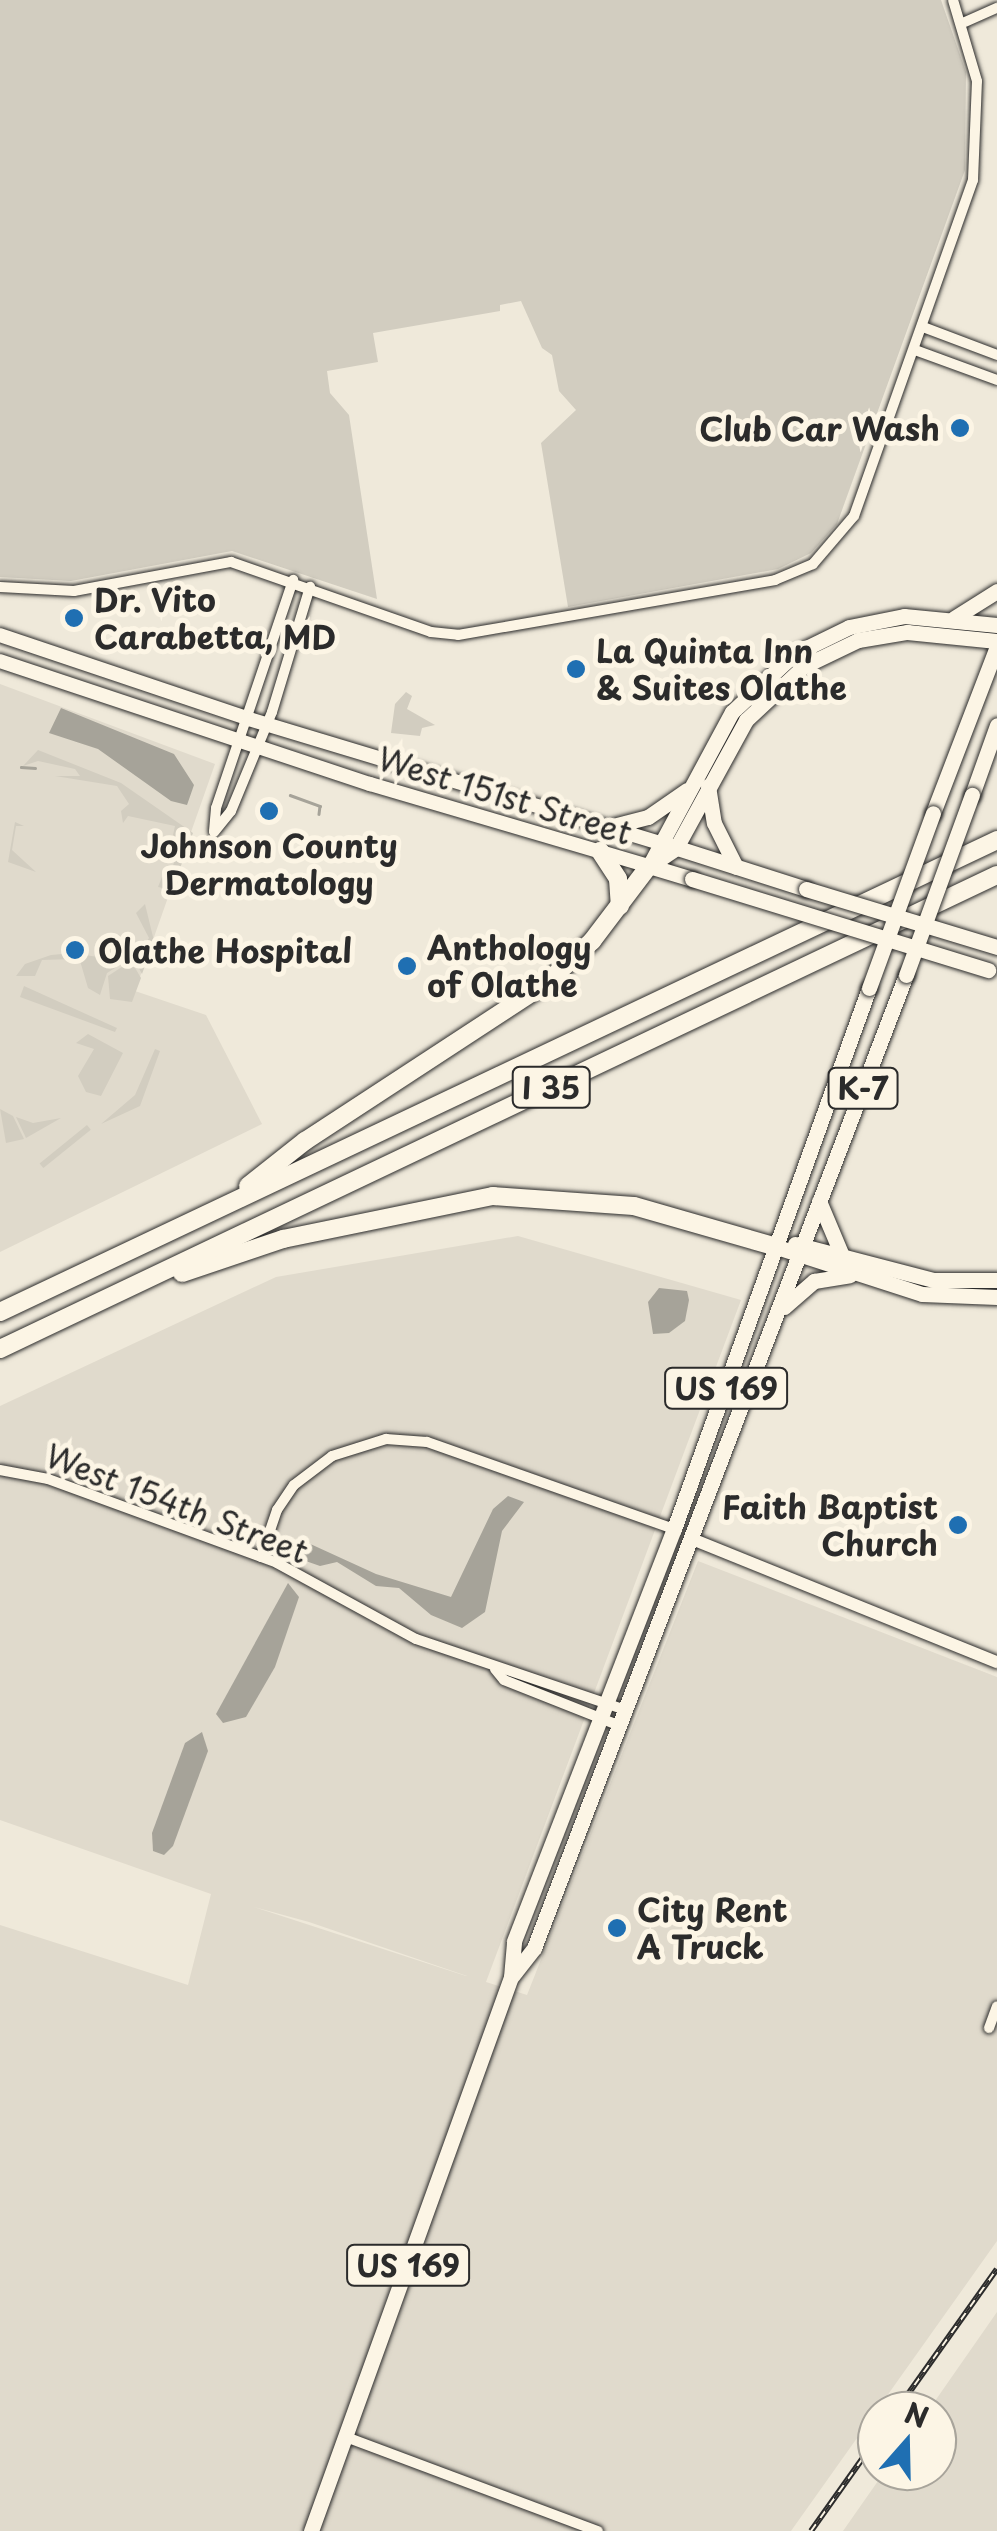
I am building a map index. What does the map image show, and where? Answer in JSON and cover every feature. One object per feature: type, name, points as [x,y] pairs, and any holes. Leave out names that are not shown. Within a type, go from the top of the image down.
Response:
[{"type":"highway","name":"I 35","points":[[0,1312],[997,840]]},
{"type":"highway","points":[[600,851],[618,879],[620,906]]},
{"type":"highway","points":[[224,1206],[304,1141],[545,984],[620,906],[649,866]]},
{"type":"highway","name":"I 35","points":[[0,1349],[997,875]]},
{"type":"highway","points":[[106,1298],[283,1239],[493,1196],[634,1206],[776,1247]]},
{"type":"main road","points":[[954,618],[997,591]]},
{"type":"main road","points":[[669,846],[690,788],[732,712],[794,654],[870,622],[954,618],[997,625]]},
{"type":"main road","points":[[649,866],[669,846],[746,720],[818,657],[858,640],[908,632],[997,643]]},
{"type":"main road","name":"West 151st Street","points":[[0,635],[249,719],[997,947]]},
{"type":"main road","name":"US 169","points":[[311,2531],[511,1977],[514,1941],[674,1529],[997,643]]},
{"type":"main road","name":"West 151st Street","points":[[0,660],[246,743],[997,973]]},
{"type":"main road","name":"K-7","points":[[780,1310],[997,725]]},
{"type":"main road","points":[[708,786],[714,824],[736,867]]},
{"type":"main road","points":[[609,828],[648,817],[690,788]]},
{"type":"main road","points":[[819,1201],[841,1254]]},
{"type":"main road","points":[[776,1247],[841,1254],[933,1280],[997,1280]]},
{"type":"main road","points":[[804,1249],[854,1275],[940,1297],[997,1297]]},
{"type":"main road","points":[[780,1310],[814,1281],[854,1275]]},
{"type":"main road","name":"US 169","points":[[511,1977],[534,1948],[780,1310]]},
{"type":"street","points":[[0,587],[74,591],[231,562],[449,636],[790,576],[823,556],[849,526],[923,328],[979,148],[977,81],[956,1]]},
{"type":"street","points":[[964,22],[997,8]]},
{"type":"street","points":[[923,328],[997,355]]},
{"type":"street","points":[[915,350],[997,380]]},
{"type":"street","points":[[292,580],[249,719],[246,743],[232,811],[214,832],[246,743],[266,724],[310,587]]},
{"type":"street","points":[[262,1557],[294,1485],[332,1456],[386,1439],[427,1442],[674,1529]]},
{"type":"street","name":"West 154th Street","points":[[0,1470],[48,1478],[262,1557],[387,1626],[495,1669],[511,1668],[626,1710]]},
{"type":"street","points":[[692,1539],[997,1662]]},
{"type":"street","name":"West 154th Street","points":[[495,1669],[504,1680],[620,1726]]},
{"type":"street","points":[[989,2028],[997,2006]]},
{"type":"street","points":[[346,2437],[598,2531]]},
{"type":"shaded area","points":[[0,0],[941,0],[966,72],[965,170],[837,524],[811,553],[778,569],[568,607],[541,443],[576,410],[559,391],[552,355],[542,348],[521,301],[500,305],[500,311],[373,333],[378,362],[327,371],[330,393],[349,415],[377,599],[232,551],[71,581],[0,577]]},
{"type":"shaded area","name":"Olathe Hospital","points":[[0,684],[215,764],[135,991],[206,1015],[262,1124],[0,1252]]},
{"type":"shaded area","points":[[406,692],[412,696],[407,709],[435,725],[422,728],[420,736],[391,733],[395,704]]},
{"type":"shaded area","points":[[61,708],[174,754],[194,785],[187,805],[171,801],[98,749],[49,733]]},
{"type":"shaded area","points":[[38,750],[121,783],[193,833],[172,890],[158,887],[162,877],[170,877],[180,840],[173,835],[175,826],[128,816],[123,823],[121,811],[129,804],[117,786],[55,776],[80,776],[75,769],[38,761],[23,766]]},
{"type":"shaded area","points":[[15,822],[24,826],[16,826],[12,850],[36,872],[8,862]]},
{"type":"shaded area","points":[[145,904],[154,941],[142,974],[134,959],[149,938],[136,913]]},
{"type":"shaded area","points":[[112,946],[126,949],[131,958],[107,973],[100,995],[88,988],[78,954],[113,954]]},
{"type":"shaded area","points":[[73,953],[74,959],[42,960],[35,976],[16,976],[25,964],[51,955]]},
{"type":"shaded area","points":[[131,961],[141,978],[132,1002],[110,999],[108,976]]},
{"type":"shaded area","points":[[24,986],[117,1028],[115,1032],[20,997]]},
{"type":"shaded area","points":[[88,1034],[123,1053],[101,1096],[86,1092],[78,1076],[94,1049],[76,1043]]},
{"type":"shaded area","points":[[155,1049],[160,1051],[140,1106],[101,1124],[135,1095]]},
{"type":"shaded area","points":[[0,1109],[13,1116],[24,1139],[6,1143]]},
{"type":"shaded area","points":[[16,1117],[33,1123],[61,1118],[26,1138]]},
{"type":"shaded area","points":[[87,1125],[91,1130],[43,1168],[40,1163]]},
{"type":"shaded area","points":[[518,1236],[741,1300],[486,1982],[527,1995],[698,1561],[997,1677],[997,2241],[890,2391],[857,2391],[857,2438],[791,2531],[0,2531],[0,1925],[188,1985],[211,1894],[0,1820],[0,1406],[276,1277]],"holes":[[[254,1907],[309,1922],[467,1976]]]},
{"type":"shaded area","points":[[659,1288],[687,1291],[689,1300],[685,1321],[669,1333],[653,1334],[648,1302]]},
{"type":"shaded area","points":[[508,1496],[524,1502],[502,1531],[485,1612],[462,1628],[431,1615],[399,1588],[376,1586],[337,1562],[320,1566],[300,1559],[298,1547],[306,1542],[376,1574],[451,1597],[493,1509]]},
{"type":"shaded area","points":[[288,1583],[299,1597],[275,1667],[246,1717],[223,1723],[216,1714]]},
{"type":"shaded area","points":[[202,1732],[208,1751],[173,1846],[164,1855],[153,1851],[152,1833],[185,1743]]},
{"type":"shaded area","points":[[997,2312],[997,2531],[843,2531],[871,2491],[957,2491],[957,2391],[942,2391]]},
{"type":"waterway","points":[[21,767],[35,768]]},
{"type":"waterway","points":[[290,795],[320,806],[319,814]]},
{"type":"railway","points":[[910,2391],[997,2269]]},
{"type":"railway","points":[[811,2531],[857,2466]]},
{"type":"place","name":"Club Car Wash","points":[[960,428]]},
{"type":"place","name":"Dr. Vito Carabetta, MD","points":[[74,618]]},
{"type":"place","name":"La Quinta Inn & Suites Olathe","points":[[576,669]]},
{"type":"place","name":"Johnson County Dermatology","points":[[269,811]]},
{"type":"place","name":"Olathe Hospital","points":[[75,950]]},
{"type":"place","name":"Anthology of Olathe","points":[[407,966]]},
{"type":"place","name":"Faith Baptist Church","points":[[958,1525]]},
{"type":"place","name":"City Rent A Truck","points":[[617,1928]]}]
